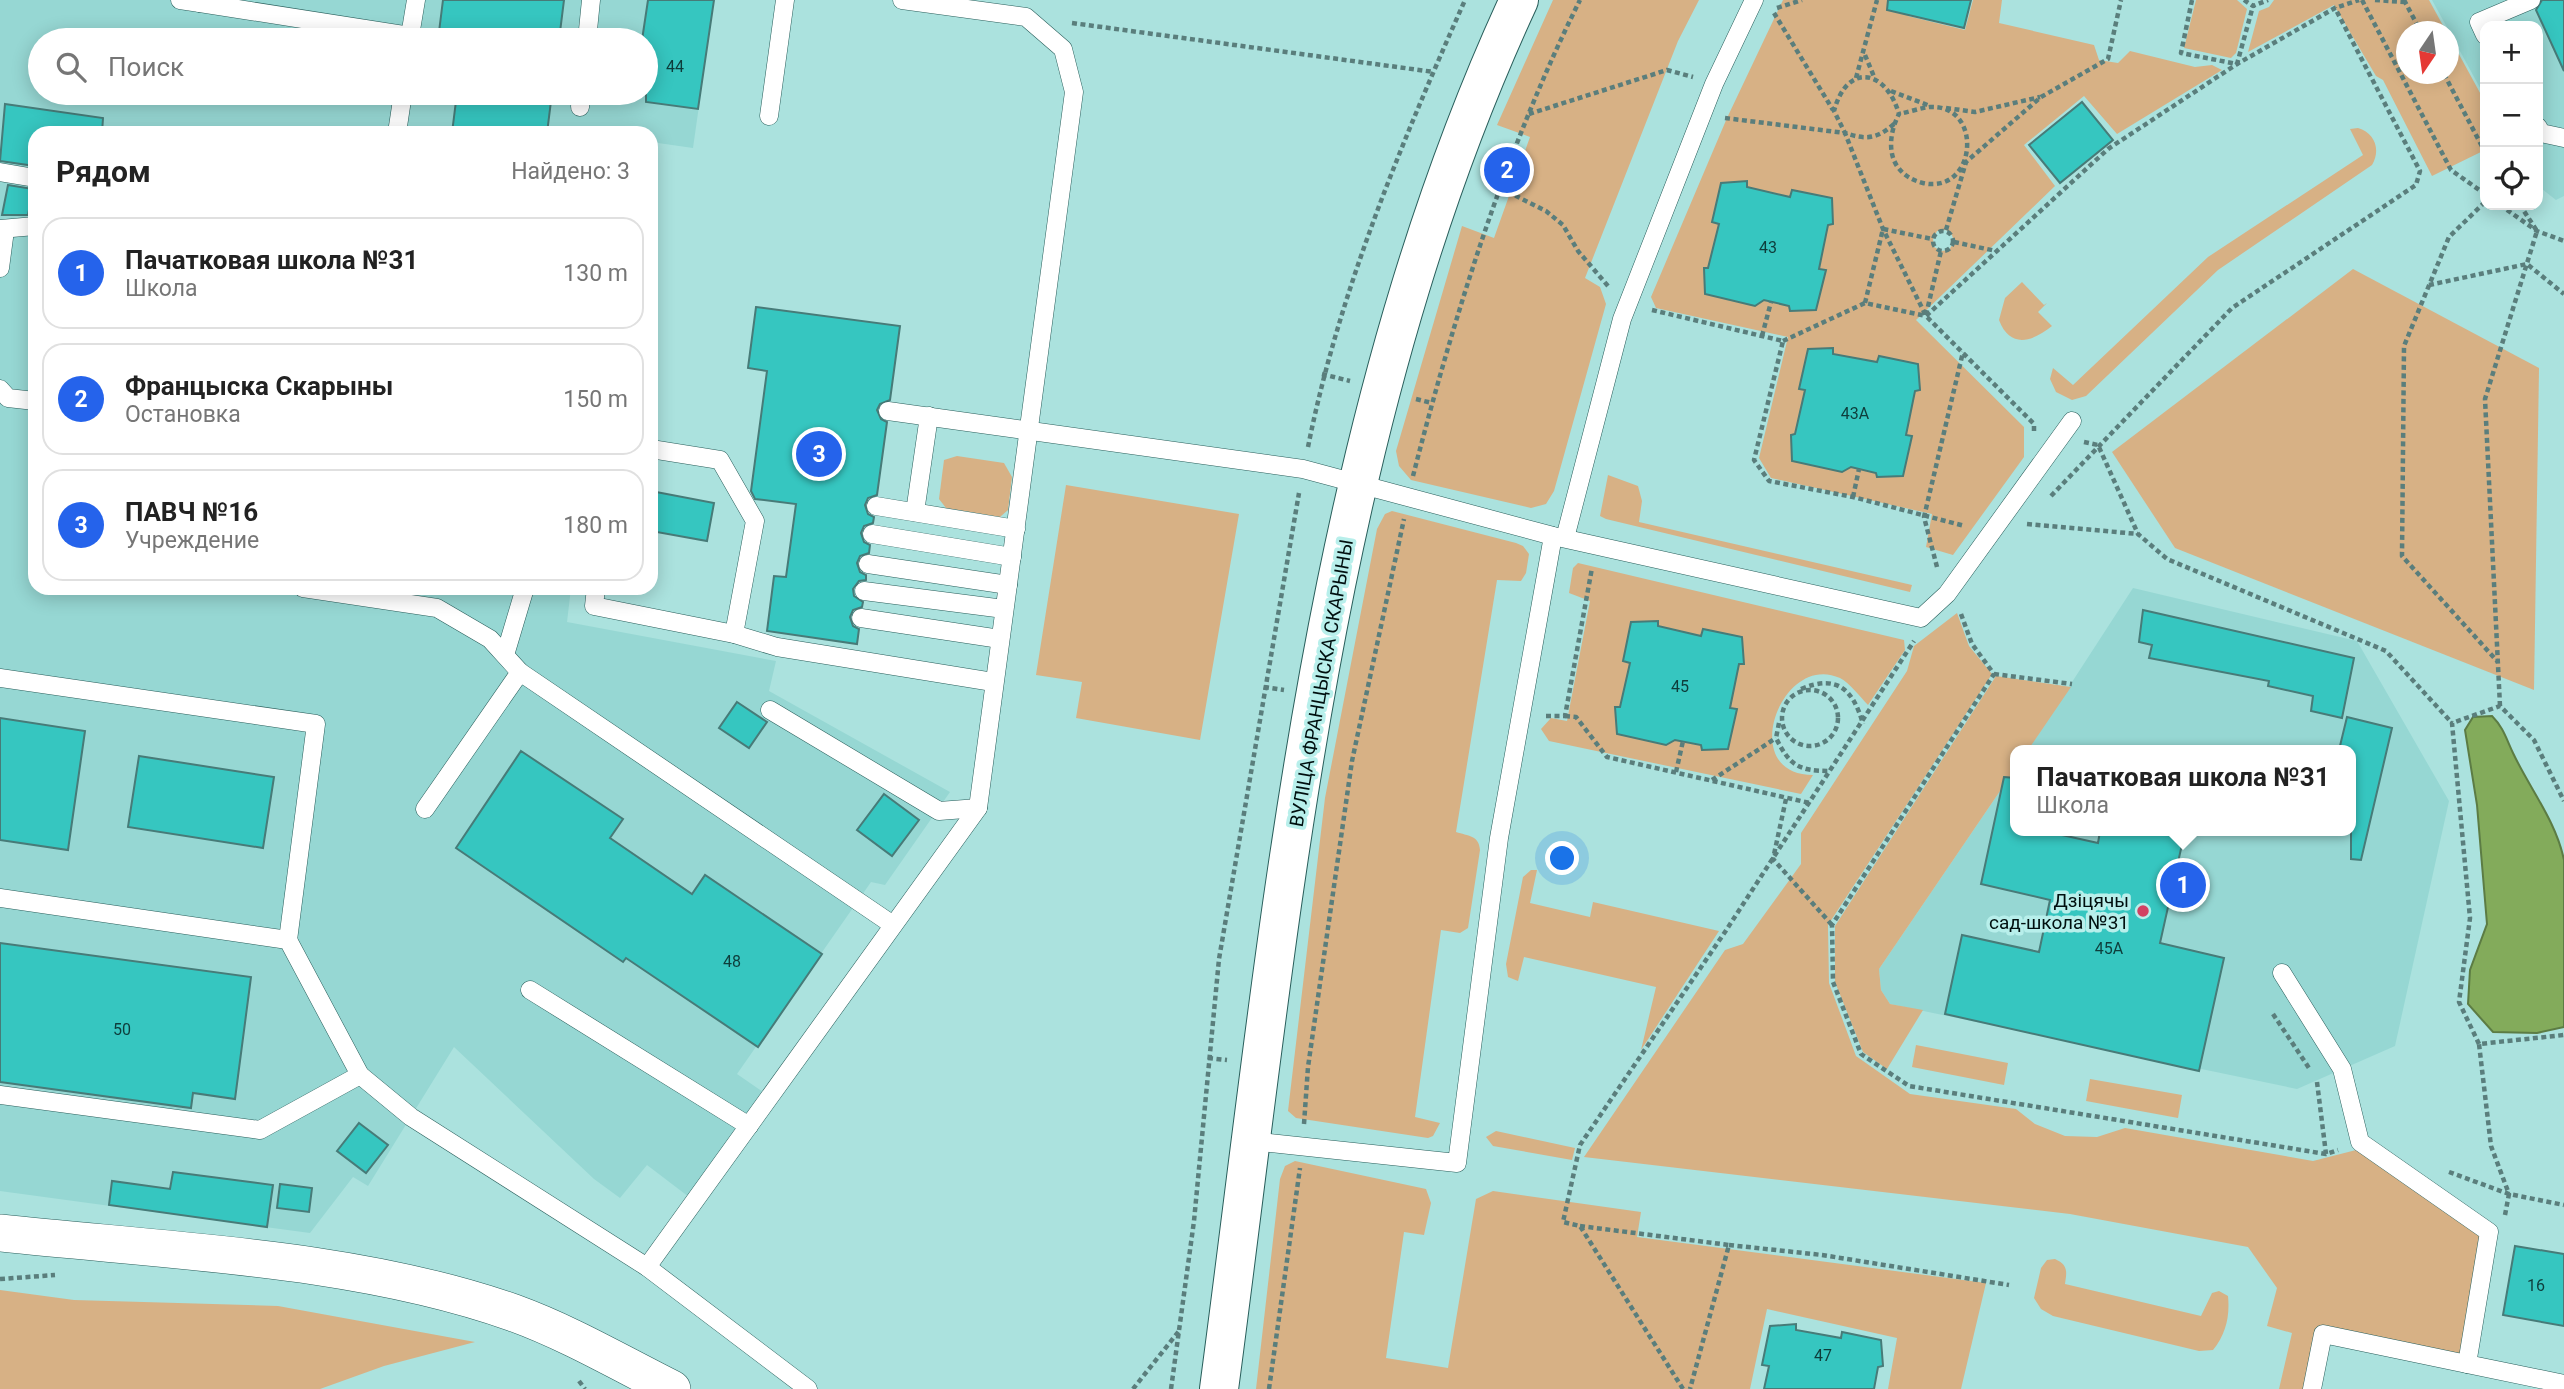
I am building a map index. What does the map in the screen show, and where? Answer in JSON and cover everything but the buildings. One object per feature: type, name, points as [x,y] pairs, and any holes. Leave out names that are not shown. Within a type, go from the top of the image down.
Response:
[{"type":"main road","name":"ВУЛІЦА ФРАНЦЫСКА СКАРЫНЫ","points":[[1219,1389],[1252,1141],[1259,1063],[1316,696],[1357,485],[1413,283],[1448,174],[1482,80],[1519,0]]},
{"type":"street","points":[[0,1233],[355,1272],[420,1287],[514,1313],[672,1389]]},
{"type":"lane","points":[[180,0],[200,1],[353,28]]},
{"type":"lane","points":[[412,28],[416,0]]},
{"type":"lane","points":[[588,28],[591,0]]},
{"type":"lane","points":[[769,116],[785,0]]},
{"type":"lane","points":[[647,1268],[978,808],[993,682],[1031,430],[1074,92],[1063,49],[1027,17],[902,0]]},
{"type":"lane","points":[[1252,1141],[1457,1163],[1499,838],[1559,537],[1629,303],[1714,84],[1754,0]]},
{"type":"lane","points":[[2481,21],[2531,0]]},
{"type":"lane","points":[[398,126],[401,105]]},
{"type":"lane","points":[[2543,133],[2564,138]]},
{"type":"lane","points":[[0,172],[28,177]]},
{"type":"lane","points":[[0,268],[3,229],[28,227]]},
{"type":"lane","points":[[0,389],[8,398],[28,400]]},
{"type":"lane","points":[[888,411],[1303,469],[1559,537],[1921,618],[1947,594],[2072,421]]},
{"type":"lane","points":[[915,512],[929,416]]},
{"type":"lane","points":[[658,450],[720,460],[755,521],[734,634]]},
{"type":"lane","points":[[876,506],[1016,529]]},
{"type":"lane","points":[[872,534],[1012,557]]},
{"type":"lane","points":[[868,564],[1008,585]]},
{"type":"lane","points":[[864,591],[1004,609]]},
{"type":"lane","points":[[375,595],[438,608],[490,639],[520,672],[893,925]]},
{"type":"lane","points":[[505,655],[523,595]]},
{"type":"lane","points":[[595,595],[594,606],[734,634],[777,647],[993,682]]},
{"type":"lane","points":[[861,618],[1000,639]]},
{"type":"lane","points":[[425,809],[520,672]]},
{"type":"lane","points":[[0,678],[316,724],[288,940],[359,1075],[411,1117],[647,1268],[808,1389]]},
{"type":"lane","points":[[770,710],[939,811],[978,808]]},
{"type":"lane","points":[[0,898],[288,940]]},
{"type":"lane","points":[[2282,973],[2342,1069],[2360,1142],[2489,1232],[2467,1364]]},
{"type":"lane","points":[[530,990],[748,1126]]},
{"type":"lane","points":[[0,1095],[260,1129],[359,1075]]},
{"type":"lane","points":[[2312,1389],[2323,1334],[2564,1384]]},
{"type":"path","points":[[1171,1389],[1194,1221],[1219,959],[1303,469],[1322,374],[1400,146],[1465,0]]},
{"type":"path","points":[[1269,1389],[1303,1145],[1308,1067],[1352,761],[1408,498],[1432,403],[1500,188],[1529,114],[1580,0]]},
{"type":"path","points":[[1767,22],[1777,0]]},
{"type":"path","points":[[1772,10],[1801,0]]},
{"type":"path","points":[[1834,111],[1839,90],[1856,78],[1877,0]]},
{"type":"path","points":[[1891,91],[1899,114],[1894,124],[1891,144],[1896,165],[1911,180],[1931,185],[1952,178],[1966,162],[2041,97],[2108,59],[2121,0]]},
{"type":"path","points":[[2192,0],[2181,53],[2237,64]]},
{"type":"path","points":[[2244,0],[2253,6]]},
{"type":"path","points":[[2253,6],[2268,0]]},
{"type":"path","points":[[1926,316],[2108,149],[2237,64],[2335,8],[2360,0],[2451,170],[2480,190]]},
{"type":"path","points":[[2375,0],[2405,1],[2415,21]]},
{"type":"path","points":[[2237,64],[2253,6]]},
{"type":"path","points":[[2043,505],[2232,308],[2416,185],[2420,171],[2335,8]]},
{"type":"path","points":[[1772,10],[1834,111],[1883,229],[1926,316],[2034,424],[2059,437],[2098,445]]},
{"type":"path","points":[[1027,17],[1434,72]]},
{"type":"path","points":[[1864,55],[1875,79],[1891,91],[1950,112],[1964,126],[1969,144],[1966,162],[1946,230]]},
{"type":"path","points":[[1529,114],[1667,70]]},
{"type":"path","points":[[1856,78],[1875,79]]},
{"type":"path","points":[[2449,84],[2482,147]]},
{"type":"path","points":[[1899,114],[1932,107],[1975,112],[2041,97]]},
{"type":"path","points":[[1725,108],[1721,117],[1845,133],[1864,139],[1882,134],[1894,124]]},
{"type":"path","points":[[1500,188],[1546,211],[1563,225],[1578,251],[1612,290],[1629,303]]},
{"type":"path","points":[[2480,207],[2449,237],[2404,345],[2402,556],[2498,662]]},
{"type":"path","points":[[2507,210],[2537,231],[2564,241]]},
{"type":"path","points":[[2523,210],[2537,231]]},
{"type":"path","points":[[1883,229],[1933,239]]},
{"type":"path","points":[[1865,303],[1883,229]]},
{"type":"path","points":[[1946,230],[1952,235],[1954,242],[1950,250],[1941,251],[1934,247],[1933,239],[1937,231],[1946,230]]},
{"type":"path","points":[[2537,231],[2485,399],[2500,706],[2534,740],[2564,801]]},
{"type":"path","points":[[1954,242],[1996,251]]},
{"type":"path","points":[[1926,316],[1941,251]]},
{"type":"path","points":[[2429,285],[2527,264]]},
{"type":"path","points":[[2527,264],[2564,294]]},
{"type":"path","points":[[1762,336],[1771,302]]},
{"type":"path","points":[[1643,316],[1646,308],[1783,341],[1865,303],[1926,316]]},
{"type":"path","points":[[1783,341],[1754,460],[1769,481],[1853,497],[1968,527]]},
{"type":"path","points":[[1947,594],[1924,517],[1963,352]]},
{"type":"path","points":[[2034,424],[2034,435]]},
{"type":"path","points":[[2098,445],[2138,534],[2167,559],[2386,651],[2452,723],[2470,918],[2459,1002],[2479,1044],[2491,1146],[2509,1195],[2504,1220]]},
{"type":"path","points":[[1853,497],[1859,469]]},
{"type":"path","points":[[2034,514],[2025,524],[2138,534]]},
{"type":"path","points":[[1565,716],[1593,559],[1591,544]]},
{"type":"path","points":[[1949,614],[1959,607],[1972,644],[1994,674],[2072,684]]},
{"type":"path","points":[[1921,636],[1911,643],[1910,650],[1863,723],[1580,1145],[1563,1222],[1822,1255],[2009,1285]]},
{"type":"path","points":[[1994,674],[1832,925],[1833,982],[1861,1054],[1909,1086],[2326,1154],[2317,1080]]},
{"type":"path","points":[[1831,771],[1808,771],[1787,759],[1776,738],[1786,706],[1797,691],[1818,682],[1838,685],[1856,700],[1863,723]]},
{"type":"path","points":[[1780,722],[1789,740],[1809,748],[1828,741],[1839,723],[1834,702],[1818,690],[1797,691]]},
{"type":"path","points":[[2452,723],[2500,706]]},
{"type":"path","points":[[1539,716],[1576,717],[1607,757],[1810,803]]},
{"type":"path","points":[[1712,780],[1776,738]]},
{"type":"path","points":[[1676,772],[1683,741]]},
{"type":"path","points":[[1773,859],[1786,799]]},
{"type":"path","points":[[1773,859],[1832,925]]},
{"type":"path","points":[[2273,1014],[2310,1069]]},
{"type":"path","points":[[2479,1044],[2564,1035]]},
{"type":"path","points":[[1580,1226],[1683,1389]]},
{"type":"path","points":[[1690,1389],[1728,1245]]},
{"type":"path","points":[[1133,1389],[1179,1330]]},
{"type":"shaded area","points":[[0,0],[714,0],[693,148],[658,143],[658,126],[28,126],[28,595],[570,595],[567,622],[776,661],[769,691],[950,792],[885,885],[871,882],[737,1074],[763,1092],[689,1197],[647,1165],[620,1198],[594,1179],[454,1047],[368,1186],[353,1177],[310,1233],[0,1191]]},
{"type":"shaded area","points":[[1553,0],[1699,0],[1678,41],[1585,278],[1600,287],[1606,304],[1554,491],[1546,504],[1531,508],[1411,480],[1399,466],[1396,451],[1462,226],[1494,238],[1530,137],[1497,125]]},
{"type":"shaded area","points":[[1783,0],[1911,0],[1908,16],[1965,30],[1973,0],[2002,0],[1999,23],[2094,45],[2099,60],[2118,63],[2130,51],[2195,67],[2212,65],[2222,70],[2117,134],[2084,96],[2024,145],[2055,186],[1916,320],[2024,427],[2024,457],[1953,555],[1926,547],[1932,514],[1771,478],[1759,458],[1788,337],[1656,308],[1651,297],[1727,118]],"holes":[[[1746,182],[1747,187],[1790,199],[1792,190],[1812,194],[1813,199],[1832,198],[1833,224],[1828,225],[1816,268],[1825,270],[1816,310],[1790,311],[1789,306],[1761,300],[1755,306],[1725,299],[1724,294],[1705,295],[1704,269],[1708,268],[1721,224],[1712,222],[1716,203],[1721,202],[1720,183]],[[1946,230],[1952,235],[1954,242],[1949,250],[1941,251],[1934,247],[1933,239],[1937,231]],[[1833,348],[1833,354],[1877,365],[1879,356],[1899,360],[1900,365],[1918,365],[1920,390],[1915,391],[1902,434],[1912,437],[1908,457],[1903,457],[1903,476],[1877,477],[1876,473],[1848,466],[1842,472],[1792,461],[1791,435],[1795,434],[1808,391],[1799,388],[1803,369],[1808,368],[1807,349]]]},
{"type":"shaded area","points":[[2196,0],[2237,0],[2247,9],[2236,53],[2231,58],[2184,48]]},
{"type":"shaded area","points":[[2274,0],[2429,0],[2441,21],[2396,21],[2396,84],[2459,84],[2459,54],[2480,93],[2480,152],[2432,176],[2383,80],[2376,76],[2334,5],[2248,52],[2259,11],[2269,7]]},
{"type":"shaded area","points":[[2432,0],[2564,0],[2564,196],[2556,200],[2543,190],[2543,21],[2480,21],[2480,88],[2459,49],[2459,21],[2443,21]]},
{"type":"shaded area","points":[[2358,128],[2369,134],[2375,143],[2376,154],[2372,165],[2218,270],[2086,396],[2072,400],[2056,392],[2050,379],[2053,368],[2073,385],[2208,257],[2363,155],[2350,129]]},
{"type":"shaded area","points":[[2353,269],[2539,368],[2534,690],[2175,548],[2112,452]]},
{"type":"shaded area","points":[[2022,282],[2044,305],[2047,303],[2038,312],[2052,326],[2037,336],[2022,340],[2009,335],[1999,320],[2005,298]]},
{"type":"shaded area","points":[[957,456],[1004,463],[1012,477],[1008,510],[1000,517],[946,508],[939,499],[944,460]]},
{"type":"shaded area","points":[[1608,475],[1638,486],[1642,501],[1639,522],[1912,585],[1910,592],[1606,519],[1600,516]]},
{"type":"shaded area","points":[[1066,485],[1239,514],[1200,740],[1076,718],[1082,682],[1036,675]]},
{"type":"shaded area","points":[[1392,511],[1516,543],[1523,546],[1529,554],[1526,573],[1521,581],[1497,580],[1456,832],[1469,835],[1478,841],[1480,850],[1468,928],[1460,933],[1441,930],[1415,1117],[1440,1123],[1433,1136],[1428,1138],[1296,1118],[1288,1111],[1325,798],[1377,529],[1385,514]]},
{"type":"shaded area","points":[[1578,563],[1904,640],[1905,650],[1868,705],[1844,680],[1819,674],[1800,682],[1785,697],[1776,716],[1772,737],[1776,756],[1790,770],[1813,775],[1801,794],[1549,741],[1541,729],[1551,718],[1567,721],[1590,601],[1569,593],[1573,568]],"holes":[[[1658,626],[1701,638],[1704,629],[1723,633],[1724,638],[1742,637],[1744,663],[1739,664],[1727,707],[1736,709],[1728,749],[1702,750],[1701,745],[1673,739],[1666,745],[1636,738],[1635,733],[1617,734],[1615,708],[1620,707],[1632,663],[1623,661]]]},
{"type":"shaded area","points":[[2133,588],[2357,641],[2449,801],[2395,1046],[2297,1089],[1890,1004],[1881,990],[1879,969],[2010,776],[2010,836],[2356,836],[2356,745],[2031,745]]},
{"type":"shaded area","points":[[1957,613],[1969,646],[1992,674],[1828,925],[1829,983],[1856,1056],[1910,1094],[2016,1109],[2035,1124],[2065,1136],[2097,1137],[2125,1128],[2313,1161],[2360,1149],[2482,1234],[2462,1359],[2318,1328],[2305,1389],[2279,1389],[2292,1333],[2267,1326],[2277,1288],[2248,1247],[2070,1214],[1584,1157],[1725,950],[1743,944],[1801,864],[1801,833],[1907,671],[1914,646]]},
{"type":"shaded area","points":[[1996,676],[2071,687],[2031,745],[2010,745],[2010,776],[1879,969],[1881,990],[1890,1004],[1923,1010],[1887,1069],[1863,1052],[1835,982],[1835,926]]},
{"type":"shaded area","points":[[2492,716],[2502,729],[2549,818],[2564,860],[2564,1027],[2537,1033],[2493,1032],[2468,1004],[2470,970],[2487,924],[2477,805],[2465,730],[2473,717]]},
{"type":"shaded area","points":[[1531,870],[1537,870],[1530,903],[1590,917],[1593,902],[1719,931],[1641,1050],[1656,987],[1524,957],[1518,981],[1508,977],[1506,964],[1523,877]]},
{"type":"shaded area","points":[[1916,1045],[2008,1063],[2004,1085],[1912,1067]]},
{"type":"shaded area","points":[[2090,1079],[2182,1095],[2178,1118],[2086,1101]]},
{"type":"shaded area","points":[[1496,1131],[1575,1148],[1572,1160],[1493,1146],[1486,1137]]},
{"type":"shaded area","points":[[1295,1161],[1426,1189],[1431,1203],[1424,1235],[1404,1232],[1386,1358],[1448,1368],[1476,1199],[1493,1191],[1641,1212],[1637,1237],[1986,1283],[1961,1389],[1888,1389],[1897,1338],[1767,1309],[1750,1389],[1256,1389],[1280,1179],[1285,1166]]},
{"type":"shaded area","points":[[2055,1259],[2066,1269],[2065,1284],[2201,1316],[2212,1293],[2219,1291],[2228,1296],[2228,1318],[2221,1338],[2213,1350],[2199,1351],[2053,1316],[2041,1309],[2034,1298],[2041,1268],[2047,1260]]},
{"type":"shaded area","points":[[0,1290],[74,1300],[278,1306],[475,1342],[384,1366],[320,1389],[0,1389]]},
{"type":"place","name":"Францыска Скарыны","points":[[1507,170]]},
{"type":"place","name":"ПАВЧ №16","points":[[819,454]]},
{"type":"place","name":"Пачатковая школа №31","points":[[2183,885]]},
{"type":"place","name":"Дзіцячы сад-школа №31","points":[[2143,911]]}]
